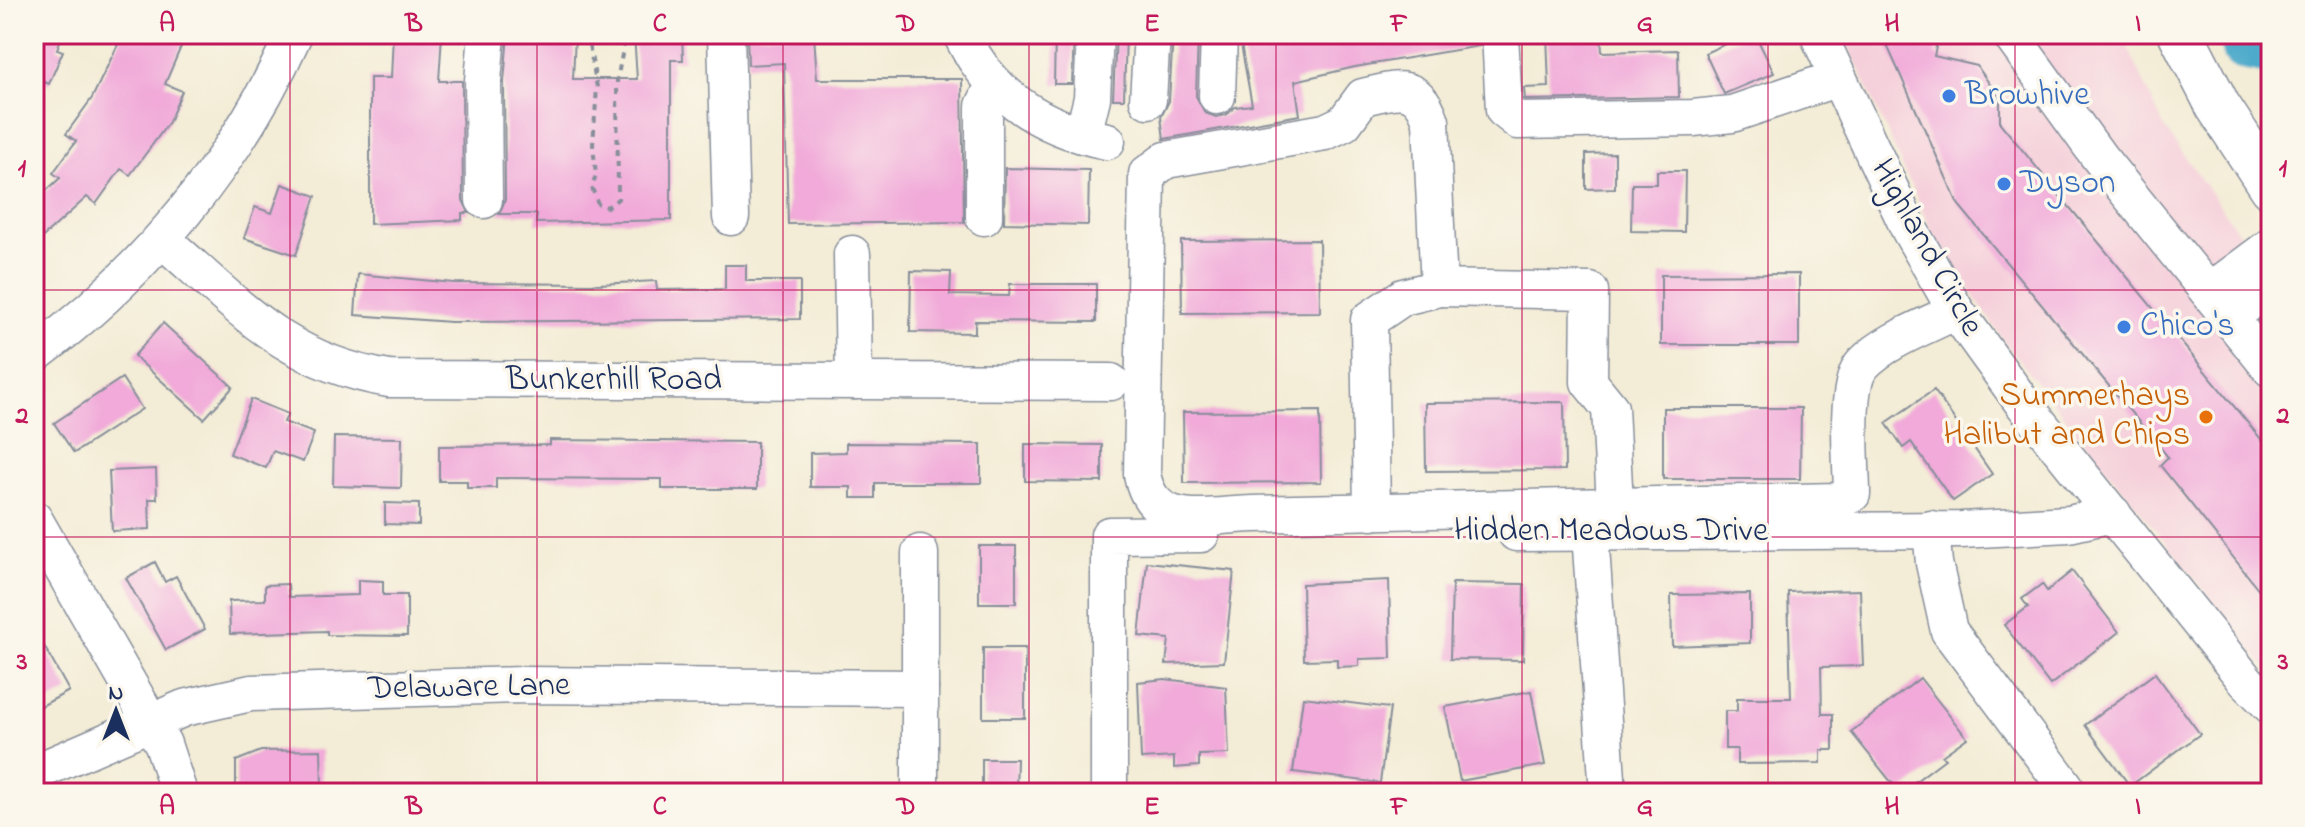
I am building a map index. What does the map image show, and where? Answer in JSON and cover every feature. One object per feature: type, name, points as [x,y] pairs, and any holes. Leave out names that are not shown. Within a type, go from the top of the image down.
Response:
[{"type":"main road","points":[[2181,34],[2218,106],[2271,187]]},
{"type":"street","points":[[34,355],[96,305],[162,239],[239,136],[294,34]]},
{"type":"street","points":[[484,200],[483,81],[487,34]]},
{"type":"street","points":[[726,34],[731,217]]},
{"type":"street","points":[[961,34],[994,85],[1034,116],[1095,138],[1092,98],[1095,34]]},
{"type":"street","points":[[1148,100],[1152,34]]},
{"type":"street","points":[[1217,96],[1219,34]]},
{"type":"street","points":[[1500,34],[1504,110],[1518,121],[1693,118],[1732,114],[1838,78]]},
{"type":"street","name":"Highland Circle","points":[[1818,34],[1909,229],[1956,311],[2004,379],[2247,682],[2271,706]]},
{"type":"street","points":[[2010,34],[2099,157],[2271,369]]},
{"type":"street","points":[[984,217],[984,106],[994,85]]},
{"type":"street","points":[[1439,288],[1431,121],[1424,100],[1417,93],[1395,90],[1363,97],[1344,123],[1325,132],[1166,160],[1147,174],[1142,474],[1151,500],[1170,514],[1839,501],[1852,494],[1852,396],[1861,366],[1876,353],[1956,311]]},
{"type":"street","name":"Bunkerhill Road","points":[[162,239],[274,337],[318,360],[364,374],[413,381],[1111,382]]},
{"type":"street","points":[[2220,305],[2271,246]]},
{"type":"street","points":[[852,254],[854,381]]},
{"type":"street","points":[[2220,305],[2271,285]]},
{"type":"street","points":[[1372,512],[1369,320],[1403,297],[1439,288],[1590,291],[1589,382],[1610,408],[1615,506]]},
{"type":"street","name":"Hidden Meadows Drive","points":[[1109,793],[1109,535],[1931,529],[2069,524],[2113,514]]},
{"type":"street","points":[[34,519],[163,744],[179,793]]},
{"type":"street","points":[[1931,529],[1934,563],[1949,631],[2065,786],[2056,793]]},
{"type":"street","points":[[1590,533],[1608,793]]},
{"type":"street","points":[[920,553],[920,793]]},
{"type":"street","name":"Delaware Lane","points":[[34,773],[149,721],[216,698],[285,690],[434,690],[522,685],[920,688]]},
{"type":"path","points":[[587,34],[597,87],[593,145],[596,175],[592,192],[598,204],[607,207],[616,202],[619,193],[617,80],[626,34]]},
{"type":"shaded area","points":[[1843,34],[2122,34],[2164,127],[2271,278],[2271,674],[2003,340],[1933,234]]},
{"type":"building","points":[[34,34],[63,34],[57,49],[63,51],[49,84],[34,78]]},
{"type":"building","points":[[123,34],[167,34],[183,42],[165,84],[182,91],[169,122],[130,175],[121,169],[96,204],[87,197],[34,245],[34,202],[60,178],[53,173],[76,141],[66,134],[92,98]]},
{"type":"building","points":[[393,34],[442,34],[439,81],[462,81],[463,200],[469,213],[462,213],[462,220],[370,224],[370,78],[391,78]]},
{"type":"building","points":[[508,34],[575,34],[573,79],[637,79],[634,34],[682,34],[683,60],[671,60],[671,220],[536,223],[537,214],[499,214],[505,200],[504,82]]},
{"type":"building","points":[[747,34],[814,34],[817,79],[962,79],[964,222],[788,224],[784,63],[748,65]]},
{"type":"building","points":[[1055,34],[1074,34],[1072,84],[1054,84]]},
{"type":"building","points":[[1116,34],[1126,34],[1124,99],[1113,99]]},
{"type":"building","points":[[1173,34],[1198,34],[1196,96],[1205,113],[1216,117],[1226,115],[1235,107],[1252,105],[1240,39],[1268,34],[1479,34],[1480,46],[1355,67],[1295,81],[1300,115],[1164,139],[1161,117],[1169,101]]},
{"type":"building","points":[[1547,34],[1601,34],[1602,52],[1678,50],[1679,97],[1525,100],[1524,88],[1549,87]]},
{"type":"building","points":[[1748,34],[1755,34],[1774,73],[1724,94],[1705,53]]},
{"type":"building","points":[[1882,34],[1939,34],[1934,56],[1977,66],[2000,99],[2000,123],[2271,451],[2271,605],[2160,465],[2168,457],[1958,204]]},
{"type":"building","points":[[1615,153],[1615,188],[1586,189],[1586,154]]},
{"type":"building","points":[[1005,168],[1089,170],[1088,225],[1004,223]]},
{"type":"building","points":[[1657,171],[1685,171],[1684,232],[1631,231],[1632,184],[1657,184]]},
{"type":"building","points":[[282,184],[316,196],[296,255],[244,238],[255,207],[272,213]]},
{"type":"building","points":[[1319,240],[1320,312],[1182,313],[1181,241]]},
{"type":"building","points":[[725,265],[746,265],[746,281],[800,281],[800,319],[451,322],[355,315],[358,274],[454,283],[598,284],[656,281],[657,290],[725,289]]},
{"type":"building","points":[[911,271],[951,272],[950,295],[1009,296],[1010,284],[1096,284],[1096,322],[975,321],[975,333],[910,332]]},
{"type":"building","points":[[1799,274],[1799,345],[1661,345],[1661,275]]},
{"type":"building","points":[[163,323],[233,387],[204,419],[134,356]]},
{"type":"building","points":[[122,378],[142,409],[74,453],[54,423]]},
{"type":"building","points":[[1934,390],[1992,474],[1953,501],[1911,442],[1903,448],[1886,423]]},
{"type":"building","points":[[251,399],[288,414],[284,422],[314,433],[303,462],[273,451],[266,468],[230,454]]},
{"type":"building","points":[[1564,402],[1565,470],[1426,471],[1425,403]]},
{"type":"building","points":[[1663,408],[1801,408],[1800,479],[1663,479]]},
{"type":"building","points":[[1320,411],[1321,482],[1184,483],[1183,412]]},
{"type":"building","points":[[334,437],[402,438],[401,488],[333,486]]},
{"type":"building","points":[[550,440],[757,442],[757,489],[662,489],[662,479],[496,478],[496,488],[467,488],[467,481],[439,481],[439,446],[550,445]]},
{"type":"building","points":[[846,443],[981,444],[981,483],[875,483],[875,498],[851,498],[851,487],[810,487],[810,453],[846,452]]},
{"type":"building","points":[[1025,444],[1102,445],[1102,482],[1025,481]]},
{"type":"building","points":[[156,469],[157,499],[149,499],[150,529],[112,531],[109,471]]},
{"type":"building","points":[[385,503],[419,504],[419,525],[385,524]]},
{"type":"building","points":[[979,546],[1016,546],[1016,603],[979,603]]},
{"type":"building","points":[[155,562],[165,582],[176,576],[205,629],[166,650],[126,578]]},
{"type":"building","points":[[1147,562],[1234,571],[1224,662],[1166,664],[1169,639],[1139,636]]},
{"type":"building","points":[[2072,571],[2119,632],[2050,685],[2004,625],[2028,607],[2022,599],[2042,584],[2047,591]]},
{"type":"building","points":[[358,580],[383,581],[383,595],[407,595],[407,636],[327,635],[327,631],[230,634],[229,601],[265,600],[265,585],[288,584],[289,597],[358,595]]},
{"type":"building","points":[[1389,580],[1391,658],[1359,659],[1359,666],[1337,667],[1337,659],[1304,660],[1302,584]]},
{"type":"building","points":[[1452,583],[1524,584],[1523,660],[1450,659]]},
{"type":"building","points":[[1860,590],[1863,666],[1821,667],[1822,714],[1833,714],[1833,750],[1821,750],[1821,763],[1737,764],[1737,749],[1725,749],[1725,711],[1737,711],[1737,698],[1791,698],[1788,592]]},
{"type":"building","points":[[1750,594],[1750,643],[1672,646],[1671,595]]},
{"type":"building","points":[[34,628],[69,691],[34,710]]},
{"type":"building","points":[[983,648],[1025,648],[1025,718],[983,718]]},
{"type":"building","points":[[2155,673],[2200,734],[2130,786],[2085,725]]},
{"type":"building","points":[[1920,678],[1967,738],[1900,793],[1851,732]]},
{"type":"building","points":[[1165,679],[1226,687],[1229,754],[1199,755],[1199,766],[1174,768],[1174,757],[1141,759],[1138,682]]},
{"type":"building","points":[[1531,691],[1545,765],[1460,781],[1445,707]]},
{"type":"building","points":[[1303,697],[1390,708],[1380,783],[1293,772]]},
{"type":"building","points":[[321,750],[322,789],[236,793],[236,761],[261,751]]},
{"type":"building","points":[[982,759],[1017,759],[1016,793],[982,793]]},
{"type":"waterway","points":[[2243,48],[2271,53]]},
{"type":"place","name":"Browhive","points":[[1949,96]]},
{"type":"place","name":"Dyson","points":[[2004,184]]},
{"type":"place","name":"Chico's","points":[[2124,327]]},
{"type":"place","name":"Summerhays Halibut and Chips","points":[[2206,417]]}]
